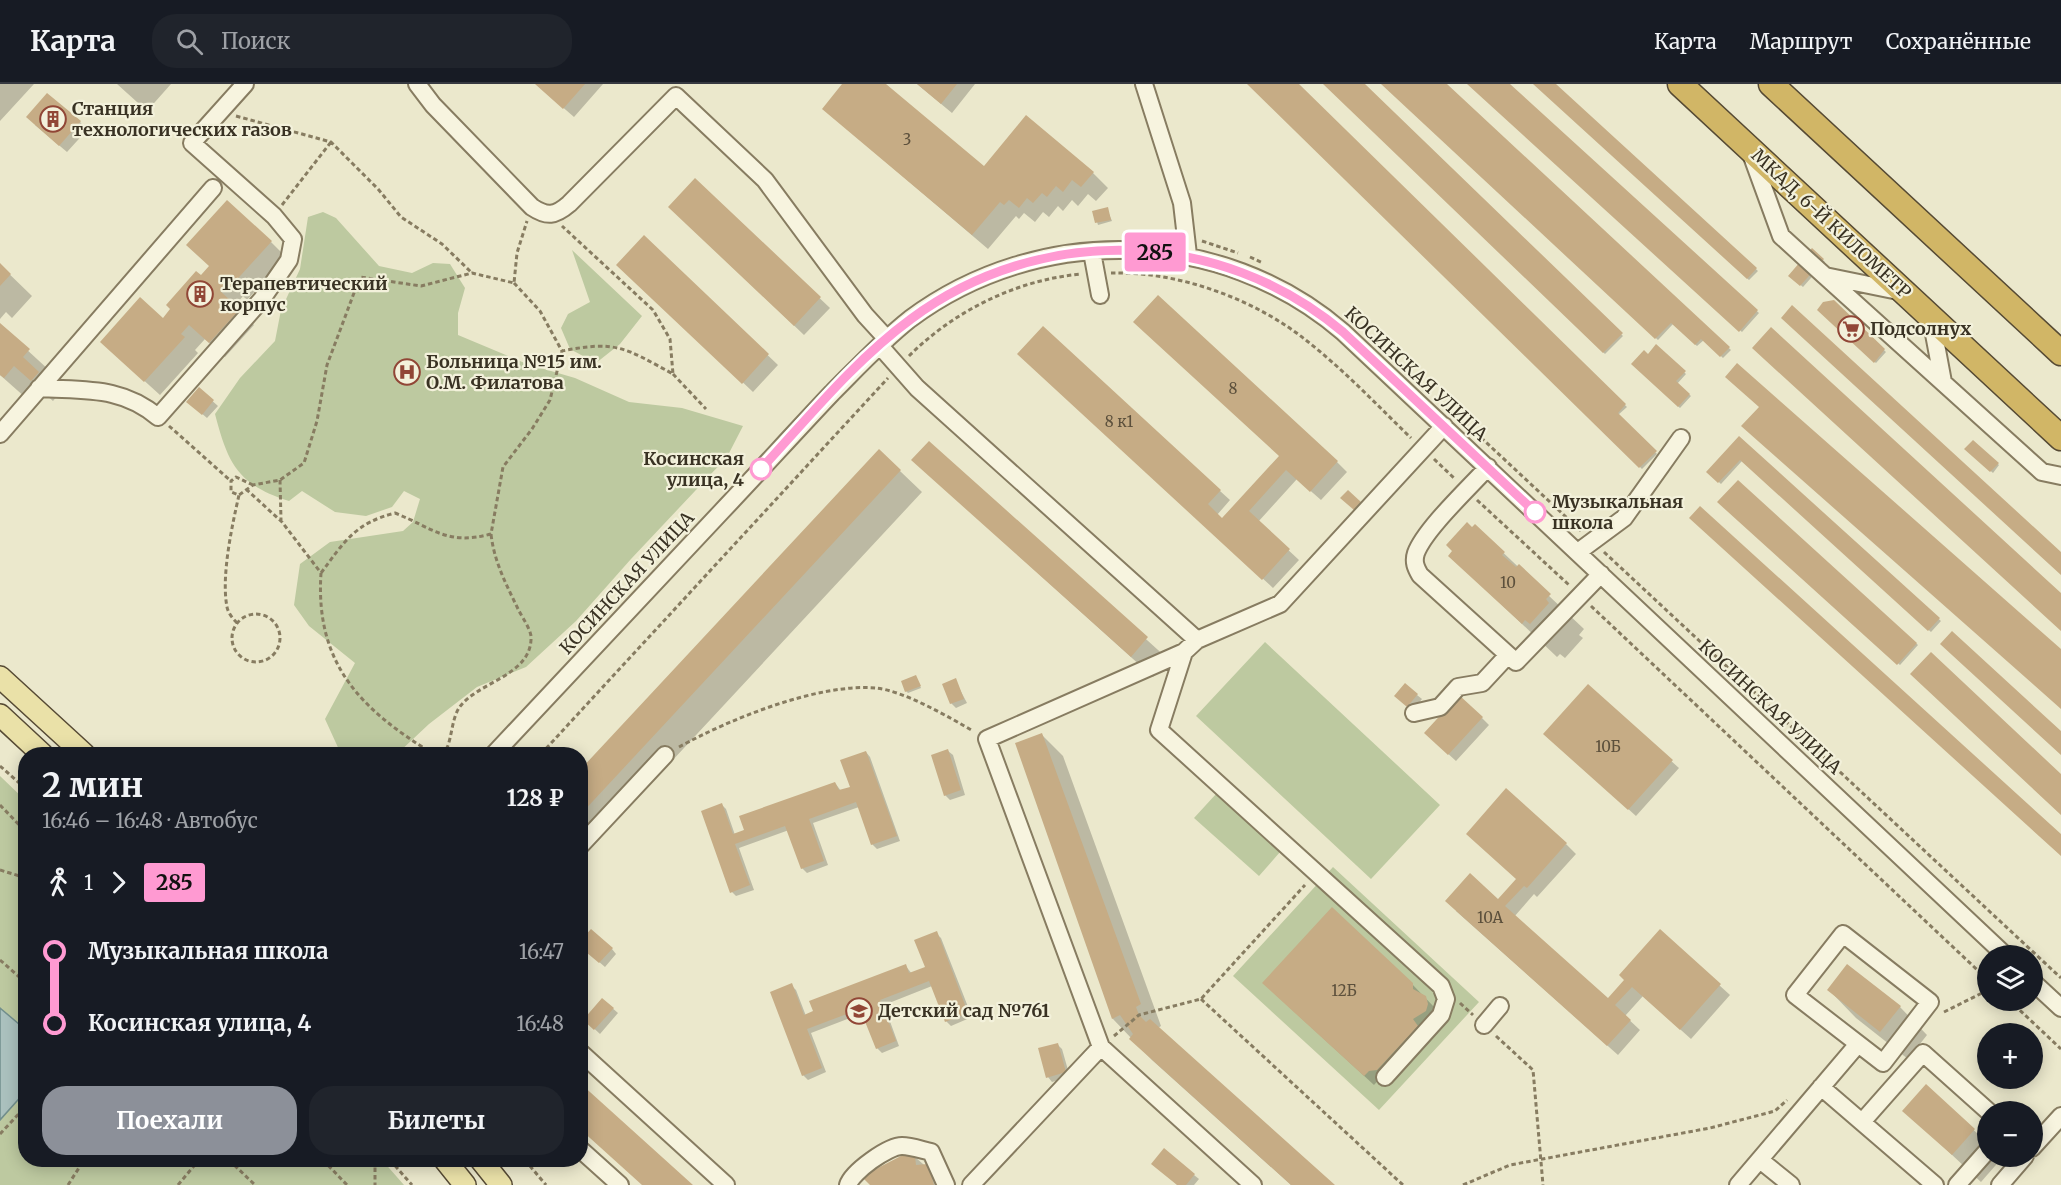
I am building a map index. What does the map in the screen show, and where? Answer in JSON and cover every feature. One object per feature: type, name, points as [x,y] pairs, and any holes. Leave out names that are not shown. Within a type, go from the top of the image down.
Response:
[{"type":"highway","name":"МКАД, 6-Й КИЛОМЕТР","points":[[1680,84],[2061,438]]},
{"type":"highway","points":[[1771,84],[2061,353]]},
{"type":"main road","points":[[0,676],[76,747]]},
{"type":"main road","points":[[0,716],[34,747]]},
{"type":"main road","points":[[451,1167],[465,1185]]},
{"type":"main road","points":[[487,1167],[501,1185]]},
{"type":"street","points":[[39,388],[113,393],[141,402],[158,417],[262,298],[288,260],[293,239],[274,216],[192,143],[245,84]]},
{"type":"street","points":[[417,84],[433,105],[538,211],[557,214],[676,96],[765,180],[917,388],[1197,640]]},
{"type":"street","points":[[1143,84],[1182,203],[1188,255]]},
{"type":"street","points":[[1748,148],[1781,236],[2042,472],[2061,476]]},
{"type":"street","points":[[0,434],[213,188]]},
{"type":"street","name":"КОСИНСКАЯ УЛИЦА","points":[[501,747],[805,422],[884,342],[929,306],[980,278],[1030,260],[1057,254],[1138,251],[1188,255],[1245,273],[1308,305],[1343,332],[1994,945]]},
{"type":"street","points":[[1092,252],[1100,295]]},
{"type":"street","points":[[1825,276],[1903,292]]},
{"type":"street","points":[[1931,318],[1943,382]]},
{"type":"street","points":[[1254,1185],[1101,1047],[987,739],[1184,652],[1197,640],[1280,604],[1444,426]]},
{"type":"street","points":[[1578,552],[1624,518],[1681,438]]},
{"type":"street","points":[[1488,467],[1423,540],[1415,555],[1415,565],[1420,575],[1516,662],[1601,574]]},
{"type":"street","points":[[1184,652],[1159,730],[1442,986],[1446,999],[1441,1015],[1385,1077]]},
{"type":"street","points":[[1414,713],[1440,707],[1458,687],[1482,683],[1508,655]]},
{"type":"street","points":[[588,837],[664,755]]},
{"type":"street","points":[[1843,934],[1930,1002],[1883,1063],[1858,1044],[1795,995],[1843,934]]},
{"type":"street","points":[[2043,991],[2061,1008]]},
{"type":"street","points":[[1484,1025],[1500,1006]]},
{"type":"street","points":[[1738,1185],[1858,1044]]},
{"type":"street","points":[[970,1185],[1101,1047]]},
{"type":"street","points":[[1862,1122],[1923,1053],[1977,1101]]},
{"type":"street","points":[[588,1060],[726,1185]]},
{"type":"street","points":[[1821,1087],[1935,1185]]},
{"type":"street","points":[[2043,1136],[2061,1116]]},
{"type":"street","points":[[848,1185],[850,1179],[866,1164],[900,1146],[931,1152],[946,1185]]},
{"type":"street","points":[[588,1156],[620,1185]]},
{"type":"street","points":[[1760,1160],[1791,1185]]},
{"type":"street","points":[[1957,1185],[1977,1162]]},
{"type":"street","points":[[2000,1185],[2016,1167]]},
{"type":"path","points":[[222,110],[251,122],[331,142],[378,189],[401,217],[442,244],[472,273]]},
{"type":"path","points":[[274,216],[331,142]]},
{"type":"path","points":[[514,283],[517,253],[538,211],[565,228],[653,310],[670,339],[673,374]]},
{"type":"path","points":[[237,623],[227,609],[227,576],[230,533],[240,495],[253,485],[280,480],[304,463],[317,421],[327,365],[360,277],[421,286],[472,273],[514,283],[540,311],[562,351],[550,400],[532,429],[503,466],[491,534],[498,566],[531,635],[528,650],[509,675],[467,700],[458,710],[447,747]]},
{"type":"path","points":[[547,747],[899,366],[948,323],[994,297],[1040,281],[1096,273],[1139,273],[1194,285],[1229,297],[1271,317],[1319,351],[1977,970]]},
{"type":"path","points":[[562,351],[598,344],[627,349],[673,374],[706,409]]},
{"type":"path","points":[[158,417],[231,481],[231,492],[240,495]]},
{"type":"path","points":[[231,481],[236,477],[253,485]]},
{"type":"path","points":[[280,480],[282,522]]},
{"type":"path","points":[[246,489],[282,522],[321,573]]},
{"type":"path","points":[[422,747],[400,733],[369,707],[334,660],[322,625],[319,602],[321,573],[353,533],[370,519],[395,513],[441,535],[469,540],[491,534]]},
{"type":"path","points":[[252,614],[269,617],[279,631],[277,650],[262,662],[243,659],[236,652],[232,642],[237,623],[252,614]]},
{"type":"path","points":[[664,755],[711,730],[825,691],[878,688],[922,704],[987,739]]},
{"type":"path","points":[[0,766],[18,782]]},
{"type":"path","points":[[0,805],[18,824]]},
{"type":"path","points":[[0,870],[18,876]]},
{"type":"path","points":[[1101,1047],[1139,1015],[1201,999],[1317,873]]},
{"type":"path","points":[[0,960],[18,976]]},
{"type":"path","points":[[1938,1015],[1977,996]]},
{"type":"path","points":[[1201,999],[1403,1185]]},
{"type":"path","points":[[2021,1011],[2061,1049]]},
{"type":"path","points":[[1533,1070],[1543,1185]]},
{"type":"path","points":[[1464,1185],[1510,1165],[1710,1128],[1776,1111],[1794,1095]]},
{"type":"path","points":[[0,1134],[18,1115]]},
{"type":"path","points":[[68,1185],[80,1167]]},
{"type":"path","points":[[178,1185],[193,1167]]},
{"type":"path","points":[[236,1167],[255,1185]]},
{"type":"path","points":[[330,1167],[347,1185]]},
{"type":"path","points":[[375,1167],[375,1185]]},
{"type":"path","points":[[396,1167],[412,1185]]},
{"type":"path","points":[[531,1167],[546,1185]]},
{"type":"green space","points":[[323,212],[336,218],[379,266],[412,273],[433,263],[450,264],[465,288],[458,313],[458,335],[527,364],[575,378],[629,402],[682,408],[743,426],[727,457],[576,621],[526,667],[477,687],[429,724],[404,747],[338,747],[325,719],[355,663],[309,626],[294,605],[300,564],[330,542],[403,531],[413,522],[420,499],[404,491],[392,507],[366,516],[335,512],[302,491],[289,501],[272,495],[247,480],[238,470],[225,446],[215,414],[240,378],[275,341],[281,310],[300,269],[308,217]]},
{"type":"green space","points":[[572,250],[642,316],[620,344],[596,363],[570,349],[561,328],[568,314],[590,302]]},
{"type":"green space","points":[[1265,642],[1440,805],[1371,879],[1196,716]]},
{"type":"green space","points":[[0,776],[18,793],[18,1167],[388,1167],[404,1185],[0,1185]]},
{"type":"green space","points":[[1216,794],[1280,852],[1259,876],[1194,818]]},
{"type":"green space","points":[[1333,867],[1479,1002],[1379,1110],[1233,976]]},
{"type":"water","points":[[0,1008],[18,1023],[18,1100],[0,1120]]},
{"type":"building","points":[[535,84],[585,84],[563,109]]},
{"type":"building","points":[[842,84],[886,84],[984,166],[1026,115],[1094,172],[1081,187],[1072,180],[1063,192],[1056,186],[1047,197],[1042,193],[1033,203],[1027,198],[1019,208],[1009,200],[1004,205],[1000,202],[972,235],[822,109]]},
{"type":"building","points":[[917,84],[957,84],[941,104]]},
{"type":"building","points":[[1247,84],[1299,84],[1626,404],[1618,413],[1657,451],[1639,468]]},
{"type":"building","points":[[1323,84],[1365,84],[1623,333],[1603,353]]},
{"type":"building","points":[[1381,84],[1447,84],[1730,347],[1720,357],[1701,339],[1695,345],[1671,323],[1655,339]]},
{"type":"building","points":[[1467,84],[1510,84],[1758,310],[1739,332]]},
{"type":"building","points":[[1533,84],[1556,84],[1757,268],[1747,279]]},
{"type":"building","name":"Станция технологических газов","points":[[47,93],[81,121],[59,146],[26,117]]},
{"type":"building","points":[[695,178],[821,297],[794,326],[668,207]]},
{"type":"building","name":"Терапевтический корпус","points":[[227,200],[272,241],[231,286],[228,283],[220,291],[240,309],[209,343],[189,325],[181,334],[185,337],[144,382],[100,342],[140,297],[163,318],[170,309],[166,305],[196,271],[201,275],[209,266],[186,245]]},
{"type":"building","points":[[1108,207],[1111,220],[1095,223],[1092,211]]},
{"type":"building","points":[[644,235],[769,354],[742,384],[616,265]]},
{"type":"building","points":[[1812,248],[1824,259],[1800,286],[1788,276]]},
{"type":"building","points":[[0,263],[11,274],[0,286]]},
{"type":"building","points":[[1158,295],[1338,461],[1310,492],[1286,470],[1249,511],[1290,549],[1262,580],[1017,354],[1043,326],[1221,490],[1208,504],[1222,518],[1279,456],[1133,322]]},
{"type":"building","name":"Подсолнух","points":[[1834,300],[1885,349],[1874,363],[1817,310],[1823,302]]},
{"type":"building","points":[[1792,305],[2061,552],[2061,575],[1781,318]]},
{"type":"building","points":[[0,323],[30,349],[23,357],[39,372],[31,381],[14,366],[4,378],[0,375]]},
{"type":"building","points":[[1771,327],[2061,593],[2061,631],[1752,348]]},
{"type":"building","points":[[1656,344],[1686,371],[1676,381],[1690,394],[1678,407],[1631,364],[1644,350],[1648,354]]},
{"type":"building","points":[[1737,363],[2061,649],[2061,709],[1741,426],[1759,407],[1725,377]]},
{"type":"building","points":[[199,387],[214,400],[202,415],[186,402]]},
{"type":"building","points":[[1739,436],[1940,618],[1928,631],[1740,460],[1718,483],[1706,472]]},
{"type":"building","points":[[1973,440],[1999,463],[1990,472],[1964,449]]},
{"type":"building","points":[[929,441],[1148,637],[1131,657],[911,460]]},
{"type":"building","points":[[879,449],[901,470],[588,806],[588,761]]},
{"type":"building","points":[[1738,480],[1917,643],[1897,665],[1717,502]]},
{"type":"building","points":[[1348,490],[1361,502],[1354,510],[1340,498]]},
{"type":"building","points":[[1700,506],[2061,834],[2061,856],[1689,518]]},
{"type":"building","points":[[1467,522],[1472,527],[1475,524],[1505,552],[1502,555],[1516,567],[1519,564],[1551,594],[1546,599],[1549,603],[1530,624],[1525,620],[1522,624],[1448,556],[1452,551],[1446,545]]},
{"type":"building","points":[[1952,631],[2061,731],[2061,755],[1940,644]]},
{"type":"building","points":[[1931,652],[2061,774],[2061,815],[1910,674]]},
{"type":"building","points":[[916,675],[921,686],[905,692],[901,681]]},
{"type":"building","points":[[956,678],[964,699],[950,704],[942,684]]},
{"type":"building","points":[[1405,683],[1418,694],[1407,707],[1394,696]]},
{"type":"building","points":[[1588,684],[1673,760],[1628,810],[1543,734]]},
{"type":"building","points":[[1459,695],[1483,717],[1448,755],[1424,733]]},
{"type":"building","points":[[1042,733],[1141,1004],[1136,1007],[1139,1015],[1146,1022],[1150,1019],[1335,1185],[1291,1185],[1129,1039],[1133,1034],[1120,1015],[1112,1019],[1015,743]]},
{"type":"building","points":[[948,749],[961,790],[944,796],[931,755]]},
{"type":"building","points":[[866,751],[897,836],[871,845],[856,802],[809,819],[824,861],[801,869],[785,826],[735,844],[750,885],[730,893],[701,811],[722,803],[733,834],[744,830],[739,816],[835,782],[839,790],[850,787],[840,760]]},
{"type":"building","points":[[1506,788],[1567,843],[1527,888],[1524,886],[1505,906],[1608,998],[1624,980],[1619,975],[1660,929],[1721,984],[1680,1030],[1632,987],[1615,1005],[1631,1020],[1607,1046],[1445,901],[1470,873],[1498,899],[1516,879],[1466,834]]},
{"type":"building","points":[[1332,907],[1413,983],[1413,989],[1426,996],[1428,1004],[1426,1011],[1413,1019],[1418,1026],[1377,1070],[1369,1071],[1364,1076],[1262,983]]},
{"type":"building","points":[[591,929],[613,948],[599,963],[588,954],[588,932]]},
{"type":"building","points":[[937,931],[968,1013],[945,1022],[929,981],[880,1000],[896,1041],[876,1049],[860,1009],[807,1029],[822,1068],[802,1076],[770,992],[792,983],[804,1015],[813,1011],[809,1001],[906,964],[909,973],[925,967],[914,940]]},
{"type":"building","points":[[1847,964],[1901,1006],[1880,1032],[1827,990]]},
{"type":"building","points":[[602,998],[614,1008],[594,1030],[588,1025],[588,1014]]},
{"type":"building","points":[[1058,1043],[1066,1072],[1046,1078],[1038,1048]]},
{"type":"building","points":[[1926,1084],[1975,1129],[1952,1155],[1902,1111]]},
{"type":"building","points":[[588,1090],[693,1185],[642,1185],[588,1136]]},
{"type":"building","points":[[1164,1148],[1195,1174],[1186,1185],[1177,1185],[1151,1164]]},
{"type":"building","points":[[901,1156],[915,1156],[916,1165],[928,1164],[934,1185],[870,1185],[864,1179],[872,1171]]},
{"type":"bus line","name":"285","points":[[761,469],[849,376],[895,332],[929,306],[956,290],[1005,268],[1057,254],[1114,251],[1162,252],[1188,255],[1225,265],[1269,283],[1319,312],[1535,512]]},
{"type":"place","name":"Станция технологических газов","points":[[53,119]]},
{"type":"place","name":"Терапевтический корпус","points":[[200,294]]},
{"type":"place","name":"Подсолнух","points":[[1851,329]]},
{"type":"place","name":"Больница №15 им. О.М. Филатова","points":[[407,372]]},
{"type":"place","name":"Косинская улица, 4","points":[[761,469]]},
{"type":"place","name":"Музыкальная школа","points":[[1535,512]]},
{"type":"place","name":"Детский сад №761","points":[[859,1011]]}]
